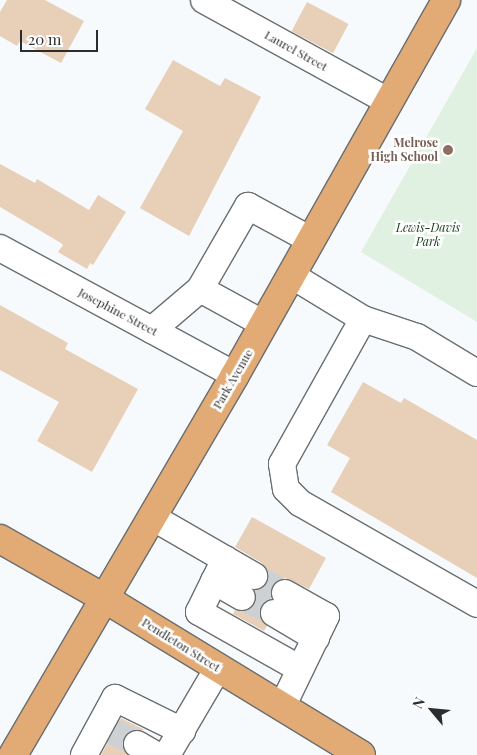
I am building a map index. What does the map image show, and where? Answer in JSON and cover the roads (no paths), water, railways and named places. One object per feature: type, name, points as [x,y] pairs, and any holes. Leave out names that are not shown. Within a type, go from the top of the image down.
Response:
[{"type":"main road","name":"Park Avenue","points":[[14,755],[235,375],[446,0]]},
{"type":"main road","name":"Pendleton Street","points":[[0,539],[104,598],[360,755]]},
{"type":"street","name":"Laurel Street","points":[[204,0],[388,102]]},
{"type":"street","points":[[152,330],[200,289],[248,206],[311,240]]},
{"type":"street","name":"Josephine Street","points":[[0,248],[235,375]]},
{"type":"street","points":[[291,275],[363,319],[417,337],[477,373]]},
{"type":"street","points":[[200,289],[264,324]]},
{"type":"street","points":[[363,319],[282,464],[286,489],[300,503],[477,604]]},
{"type":"street","points":[[152,517],[220,570],[248,586]]},
{"type":"street","points":[[220,570],[199,612],[300,669]]},
{"type":"street","points":[[279,603],[316,638],[282,707]]},
{"type":"street","points":[[168,755],[218,668]]},
{"type":"street","points":[[84,755],[106,728],[115,698],[182,730]]},
{"type":"tunnel","points":[[254,576],[285,593]]},
{"type":"tunnel","points":[[242,597],[274,613]]},
{"type":"tunnel","points":[[112,731],[137,744]]},
{"type":"place","name":"Melrose High School","points":[[448,150]]},
{"type":"park label","name":"Lewis-Davis Park","points":[[428,235]]}]
